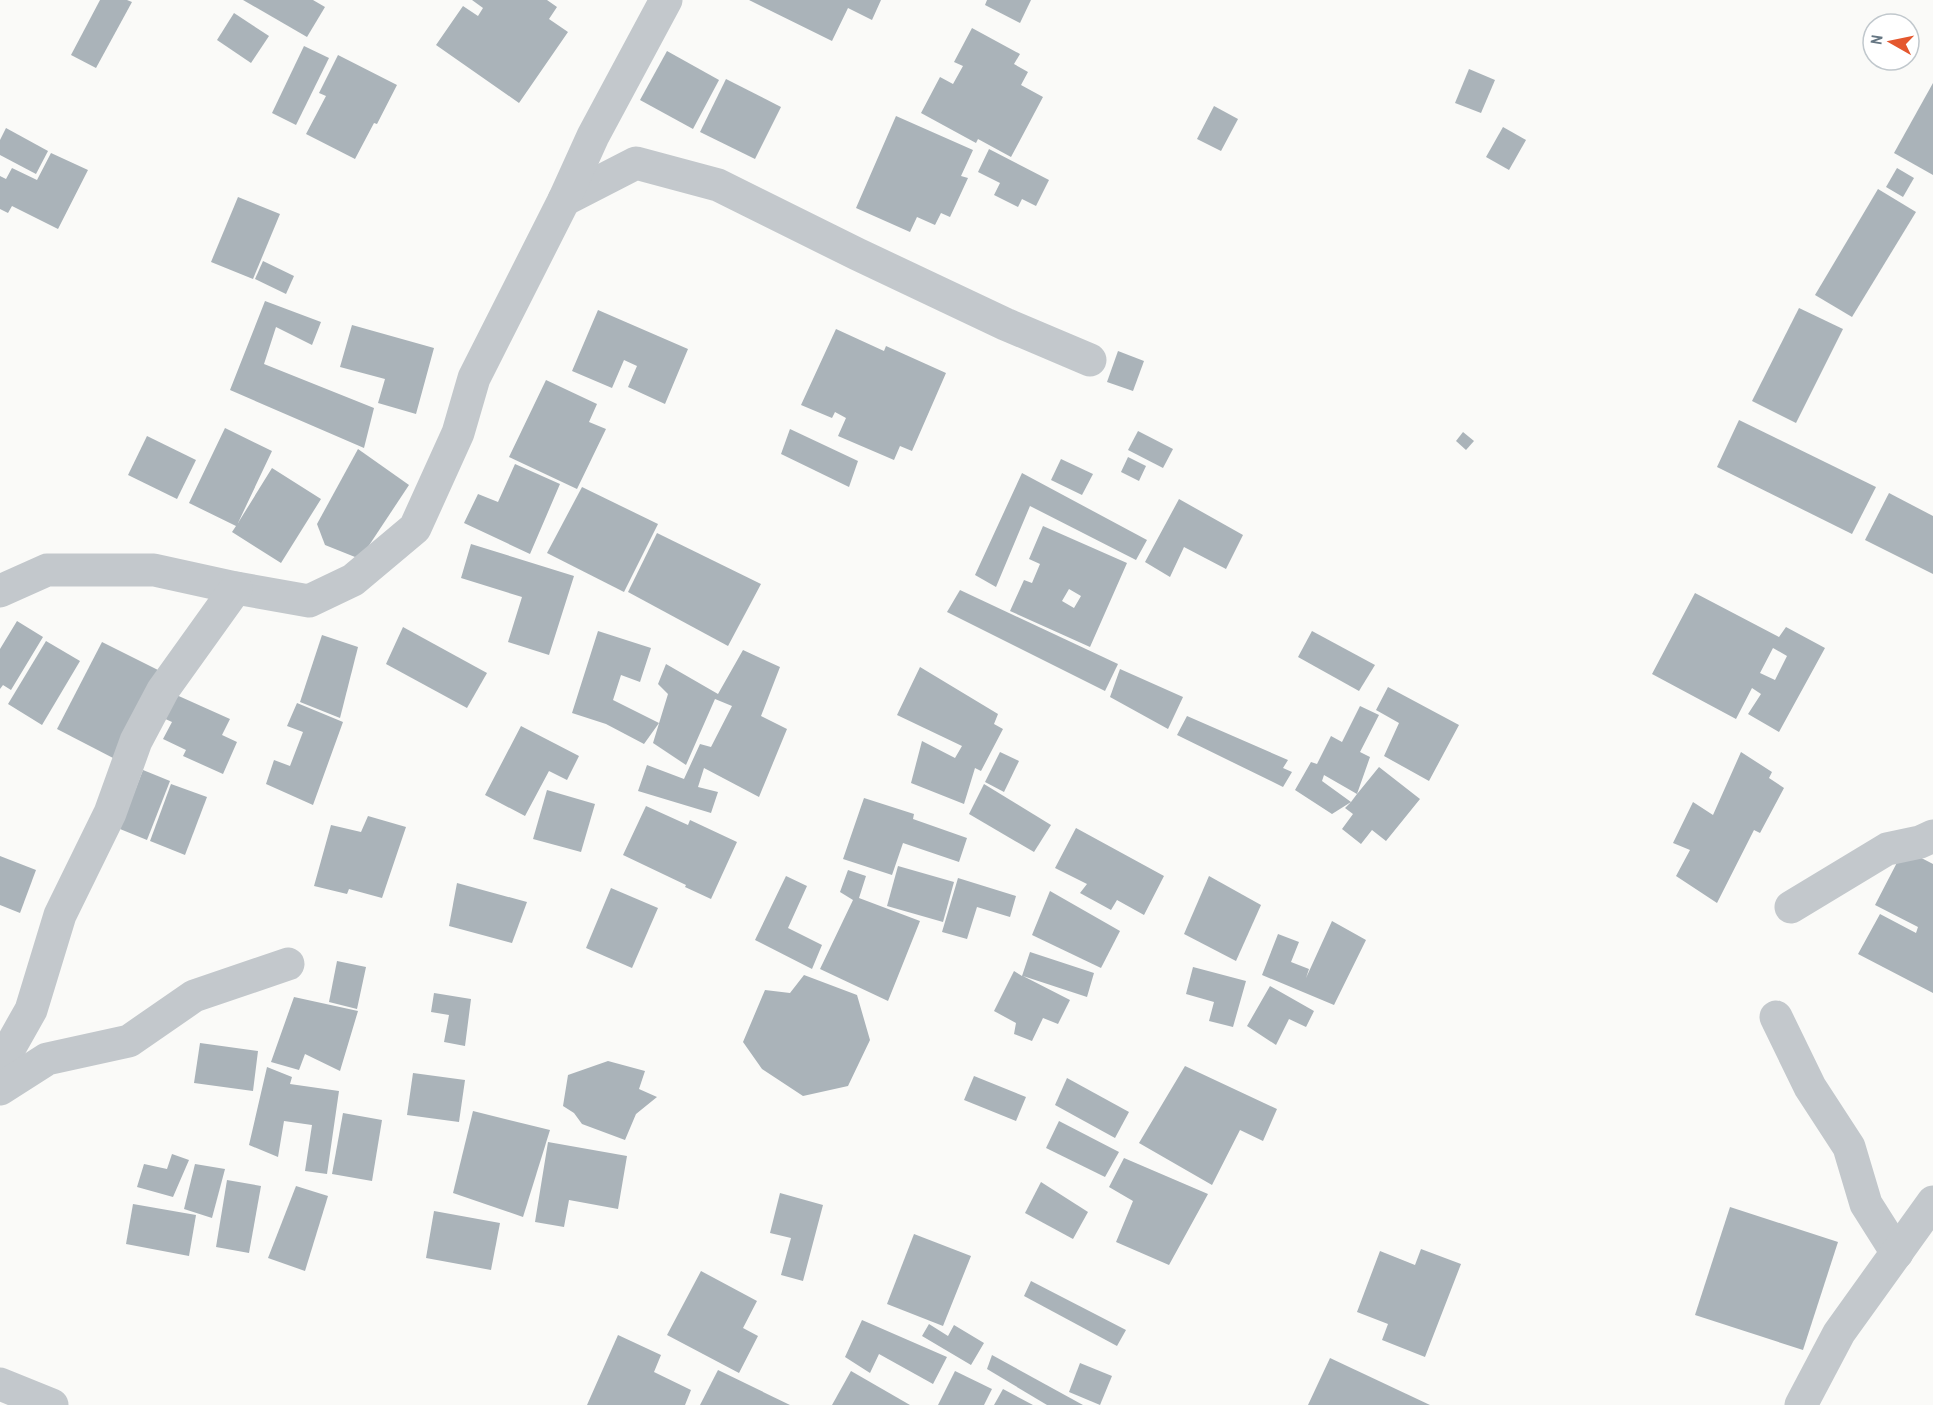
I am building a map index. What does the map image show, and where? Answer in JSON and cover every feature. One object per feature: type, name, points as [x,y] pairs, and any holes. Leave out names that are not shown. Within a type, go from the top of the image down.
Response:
[{"type":"street","points":[[0,591],[47,570],[154,570],[309,601],[353,580],[415,528],[458,433],[474,378],[564,200],[593,136],[666,0]]},
{"type":"street","points":[[564,200],[636,163],[718,185],[994,319],[1090,360]]},
{"type":"street","points":[[3,1056],[31,1010],[60,915],[110,813],[136,741],[163,690],[236,588]]},
{"type":"street","points":[[1791,907],[1887,849],[1920,842],[1933,836]]},
{"type":"street","points":[[0,1089],[47,1059],[129,1041],[194,996],[288,964]]},
{"type":"street","points":[[1776,1017],[1810,1087],[1849,1147],[1866,1204],[1897,1253]]},
{"type":"street","points":[[1801,1405],[1839,1333],[1933,1202]]},
{"type":"street","points":[[0,1384],[52,1405]]},
{"type":"building","points":[[100,0],[132,2],[96,68],[71,55]]},
{"type":"building","points":[[243,0],[313,0],[325,7],[307,37]]},
{"type":"building","points":[[472,0],[547,0],[557,7],[549,19],[568,32],[519,103],[436,45],[463,6],[478,16],[483,8]]},
{"type":"building","points":[[749,0],[881,0],[872,20],[848,8],[832,41]]},
{"type":"building","points":[[987,0],[1031,0],[1020,23],[985,5]]},
{"type":"building","points":[[234,13],[269,36],[251,63],[217,40]]},
{"type":"building","points":[[972,28],[1020,54],[1014,64],[1028,72],[1021,85],[1043,97],[1011,157],[978,139],[976,143],[921,113],[940,77],[953,84],[963,66],[954,62]]},
{"type":"building","points":[[304,46],[329,58],[296,125],[272,113]]},
{"type":"building","points":[[667,51],[719,80],[693,129],[640,100]]},
{"type":"building","points":[[338,55],[397,85],[377,124],[374,123],[355,159],[306,134],[326,96],[319,93]]},
{"type":"building","points":[[1469,69],[1495,80],[1481,113],[1455,103]]},
{"type":"building","points":[[726,79],[781,107],[755,159],[700,132]]},
{"type":"building","points":[[1933,83],[1933,175],[1894,153]]},
{"type":"building","points":[[1214,106],[1238,119],[1221,151],[1197,139]]},
{"type":"building","points":[[896,116],[973,150],[961,176],[968,178],[950,217],[941,213],[935,225],[917,217],[910,232],[856,208]]},
{"type":"building","points":[[1503,127],[1526,140],[1509,170],[1486,157]]},
{"type":"building","points":[[6,128],[48,151],[36,174],[0,155],[0,140]]},
{"type":"building","points":[[989,149],[1049,180],[1036,206],[1022,199],[1018,207],[994,195],[1000,183],[978,172]]},
{"type":"building","points":[[51,153],[88,170],[58,229],[12,206],[8,213],[0,209],[0,176],[6,179],[12,168],[37,180]]},
{"type":"building","points":[[1897,168],[1914,178],[1903,197],[1886,187]]},
{"type":"building","points":[[1878,189],[1916,212],[1852,317],[1815,295]]},
{"type":"building","points":[[238,197],[280,214],[253,279],[211,262]]},
{"type":"building","points":[[263,261],[294,276],[286,294],[255,279]]},
{"type":"building","points":[[265,301],[321,322],[312,345],[276,327],[264,364],[374,408],[364,448],[230,390]]},
{"type":"building","points":[[1799,308],[1843,329],[1796,423],[1752,401]]},
{"type":"building","points":[[598,310],[688,349],[665,404],[628,387],[637,366],[624,360],[612,388],[572,371]]},
{"type":"building","points":[[352,325],[434,348],[416,414],[378,403],[385,379],[340,367]]},
{"type":"building","points":[[836,329],[884,351],[886,346],[946,373],[912,451],[900,446],[894,460],[838,436],[846,418],[835,412],[832,418],[801,405]]},
{"type":"building","points":[[1118,351],[1144,361],[1133,391],[1107,382]]},
{"type":"building","points":[[546,380],[597,404],[589,422],[606,429],[577,489],[509,457]]},
{"type":"building","points":[[1739,420],[1876,487],[1852,534],[1717,467]]},
{"type":"building","points":[[225,428],[272,451],[238,523],[272,468],[321,499],[281,563],[232,532],[236,526],[189,503]]},
{"type":"building","points":[[790,429],[858,461],[849,487],[781,454]]},
{"type":"building","points":[[1138,431],[1173,449],[1163,468],[1128,450]]},
{"type":"building","points":[[1463,432],[1474,441],[1466,450],[1456,441]]},
{"type":"building","points":[[147,436],[196,460],[177,499],[128,475]]},
{"type":"building","points":[[358,449],[409,485],[360,559],[325,545],[317,524]]},
{"type":"building","points":[[1128,457],[1146,466],[1139,481],[1121,472]]},
{"type":"building","points":[[1061,459],[1093,474],[1082,495],[1051,480]]},
{"type":"building","points":[[515,464],[560,484],[530,554],[464,523],[478,494],[498,502]]},
{"type":"building","points":[[1022,473],[1147,540],[1136,560],[1030,506],[996,587],[975,575]]},
{"type":"building","points":[[582,487],[658,524],[624,592],[547,553]]},
{"type":"building","points":[[1889,493],[1933,516],[1933,574],[1865,540]]},
{"type":"building","points":[[1179,499],[1243,535],[1226,569],[1184,547],[1170,577],[1145,562]]},
{"type":"building","points":[[1043,526],[1127,563],[1090,647],[1010,611],[1024,580],[1032,583],[1040,564],[1029,559]],"holes":[[[1069,589],[1081,596],[1074,608],[1062,601]]]},
{"type":"building","points":[[657,533],[761,584],[728,646],[628,592]]},
{"type":"building","points":[[471,544],[574,576],[549,655],[508,642],[522,597],[461,578]]},
{"type":"building","points":[[960,590],[1118,664],[1105,691],[947,612]]},
{"type":"building","points":[[1695,593],[1779,637],[1786,627],[1825,648],[1779,732],[1748,714],[1761,694],[1752,688],[1736,719],[1652,674]],"holes":[[[1773,648],[1787,656],[1775,680],[1760,673]]]},
{"type":"building","points":[[17,621],[43,637],[11,690],[3,685],[0,689],[0,649]]},
{"type":"building","points":[[403,627],[487,673],[467,708],[386,664]]},
{"type":"building","points":[[598,631],[651,648],[640,682],[621,675],[613,700],[659,723],[644,744],[606,724],[572,713]]},
{"type":"building","points":[[1312,631],[1375,665],[1359,691],[1298,657]]},
{"type":"building","points":[[322,635],[358,647],[340,718],[300,702]]},
{"type":"building","points":[[46,641],[80,661],[42,725],[8,704]]},
{"type":"building","points":[[102,642],[160,671],[115,759],[57,729]]},
{"type":"building","points":[[743,650],[780,667],[761,716],[787,729],[759,797],[704,768],[698,787],[718,792],[711,813],[638,791],[647,765],[684,779],[700,744],[711,747],[732,706],[715,699],[686,765],[653,743],[668,694],[658,684],[666,664],[718,694]]},
{"type":"building","points":[[920,667],[998,714],[994,724],[1003,729],[981,771],[975,768],[964,804],[911,783],[922,741],[955,758],[962,746],[897,715]]},
{"type":"building","points":[[1120,669],[1183,697],[1168,729],[1110,697]]},
{"type":"building","points":[[1388,687],[1459,725],[1429,781],[1384,756],[1399,723],[1376,710]]},
{"type":"building","points":[[172,693],[230,719],[222,735],[237,742],[223,774],[183,756],[186,750],[163,739],[172,722],[161,717]]},
{"type":"building","points":[[297,703],[343,722],[313,805],[266,784],[274,760],[290,766],[303,732],[287,726]]},
{"type":"building","points":[[1360,706],[1379,715],[1360,752],[1370,757],[1357,794],[1324,775],[1322,781],[1351,802],[1332,814],[1295,790],[1311,762],[1317,764],[1331,736],[1342,742]]},
{"type":"building","points":[[1187,716],[1288,760],[1283,768],[1292,772],[1283,787],[1177,735]]},
{"type":"building","points":[[521,726],[579,756],[567,780],[549,771],[525,816],[485,795]]},
{"type":"building","points":[[1000,752],[1019,761],[1004,792],[985,782]]},
{"type":"building","points":[[1741,752],[1772,772],[1769,778],[1784,788],[1760,833],[1754,830],[1717,903],[1676,876],[1690,850],[1673,843],[1693,802],[1713,815]]},
{"type":"building","points":[[1379,767],[1420,799],[1386,841],[1372,830],[1361,844],[1342,829],[1353,814],[1345,808]]},
{"type":"building","points":[[143,770],[170,781],[147,840],[120,829]]},
{"type":"building","points":[[171,784],[207,797],[185,855],[150,841]]},
{"type":"building","points":[[984,784],[1051,825],[1034,852],[969,814]]},
{"type":"building","points":[[547,790],[595,804],[581,852],[533,839]]},
{"type":"building","points":[[864,798],[914,814],[913,819],[967,838],[959,862],[903,843],[892,875],[843,859]]},
{"type":"building","points":[[646,806],[688,825],[690,820],[737,842],[711,899],[623,855]]},
{"type":"building","points":[[368,816],[406,827],[382,898],[349,889],[347,894],[314,886],[331,825],[361,832]]},
{"type":"building","points":[[1076,828],[1164,876],[1144,915],[1117,900],[1111,910],[1080,893],[1087,884],[1055,868]]},
{"type":"building","points":[[1904,849],[1933,864],[1933,993],[1858,954],[1880,914],[1916,933],[1918,927],[1875,905]]},
{"type":"building","points":[[0,856],[36,870],[20,913],[0,905]]},
{"type":"building","points":[[898,866],[954,882],[943,922],[887,906]]},
{"type":"building","points":[[848,870],[866,876],[859,898],[920,921],[888,1001],[820,969],[853,900],[840,892]]},
{"type":"building","points":[[786,876],[807,886],[788,928],[822,945],[812,969],[755,940]]},
{"type":"building","points":[[1209,876],[1261,905],[1236,961],[1184,934]]},
{"type":"building","points":[[958,878],[1016,896],[1010,917],[977,907],[967,939],[942,932]]},
{"type":"building","points":[[457,883],[527,902],[512,943],[449,926]]},
{"type":"building","points":[[611,888],[658,908],[632,968],[586,948]]},
{"type":"building","points":[[1050,891],[1120,931],[1101,968],[1032,935]]},
{"type":"building","points":[[1332,921],[1366,940],[1334,1005],[1262,975],[1278,934],[1299,942],[1291,962],[1309,969],[1306,978]]},
{"type":"building","points":[[1030,952],[1094,973],[1087,997],[1023,976],[1070,1000],[1058,1024],[1043,1018],[1032,1041],[1014,1034],[1016,1023],[994,1011],[1014,971],[1022,976]]},
{"type":"building","points":[[337,961],[366,967],[357,1009],[329,1002]]},
{"type":"building","points":[[1193,967],[1246,981],[1233,1027],[1209,1021],[1214,1002],[1186,994]]},
{"type":"building","points":[[804,975],[857,995],[870,1040],[848,1086],[803,1096],[762,1069],[743,1042],[765,990],[790,993]]},
{"type":"building","points":[[1270,986],[1314,1011],[1306,1027],[1289,1019],[1276,1045],[1247,1026]]},
{"type":"building","points":[[434,993],[471,999],[465,1046],[444,1042],[449,1015],[431,1012]]},
{"type":"building","points":[[294,997],[358,1011],[340,1071],[305,1054],[299,1070],[271,1062]]},
{"type":"building","points":[[200,1043],[258,1051],[253,1091],[194,1083]]},
{"type":"building","points":[[608,1061],[645,1071],[639,1089],[657,1097],[636,1114],[625,1140],[582,1124],[574,1113],[563,1106],[568,1075]]},
{"type":"building","points":[[1185,1066],[1277,1109],[1263,1141],[1240,1130],[1212,1185],[1139,1143]]},
{"type":"building","points":[[267,1067],[292,1077],[290,1084],[339,1091],[327,1174],[305,1171],[312,1125],[284,1121],[278,1157],[249,1145]]},
{"type":"building","points":[[413,1073],[465,1080],[459,1122],[407,1115]]},
{"type":"building","points":[[974,1076],[1026,1097],[1016,1121],[964,1100]]},
{"type":"building","points":[[1067,1078],[1129,1112],[1115,1138],[1055,1105]]},
{"type":"building","points":[[473,1111],[550,1130],[523,1217],[453,1193]]},
{"type":"building","points":[[343,1113],[382,1120],[372,1181],[332,1174]]},
{"type":"building","points":[[1059,1121],[1119,1152],[1105,1177],[1046,1148]]},
{"type":"building","points":[[548,1142],[627,1156],[618,1209],[569,1200],[564,1227],[535,1222]]},
{"type":"building","points":[[172,1154],[189,1160],[173,1197],[137,1187],[144,1164],[167,1169]]},
{"type":"building","points":[[1124,1158],[1208,1194],[1169,1265],[1116,1242],[1133,1201],[1109,1187]]},
{"type":"building","points":[[195,1164],[225,1169],[212,1218],[184,1209]]},
{"type":"building","points":[[227,1180],[261,1186],[249,1253],[216,1247]]},
{"type":"building","points":[[1041,1182],[1088,1212],[1073,1239],[1025,1213]]},
{"type":"building","points":[[296,1186],[328,1196],[305,1271],[268,1258]]},
{"type":"building","points":[[780,1193],[823,1205],[803,1281],[781,1275],[791,1238],[770,1233]]},
{"type":"building","points":[[133,1204],[196,1215],[189,1256],[126,1244]]},
{"type":"building","points":[[1730,1207],[1838,1242],[1803,1350],[1695,1315]]},
{"type":"building","points":[[434,1211],[500,1223],[491,1270],[426,1258]]},
{"type":"building","points":[[914,1234],[971,1256],[943,1326],[887,1304]]},
{"type":"building","points":[[1421,1249],[1461,1264],[1425,1357],[1382,1340],[1388,1324],[1357,1312],[1380,1251],[1415,1265]]},
{"type":"building","points":[[701,1271],[757,1301],[743,1328],[758,1336],[739,1373],[667,1335]]},
{"type":"building","points":[[1031,1281],[1126,1330],[1117,1346],[1024,1296]]},
{"type":"building","points":[[862,1320],[947,1357],[933,1384],[879,1354],[870,1373],[845,1357]]},
{"type":"building","points":[[929,1324],[948,1336],[954,1325],[984,1343],[971,1365],[922,1336]]},
{"type":"building","points":[[618,1335],[661,1355],[654,1372],[691,1390],[685,1405],[587,1405]]},
{"type":"building","points":[[992,1355],[1083,1405],[1047,1405],[987,1369]]},
{"type":"building","points":[[1330,1358],[1430,1405],[1308,1405]]},
{"type":"building","points":[[1080,1363],[1112,1376],[1100,1405],[1069,1392]]},
{"type":"building","points":[[718,1370],[790,1405],[700,1405]]},
{"type":"building","points":[[851,1371],[910,1405],[832,1405]]},
{"type":"building","points":[[955,1371],[992,1389],[984,1405],[938,1405]]},
{"type":"building","points":[[1003,1389],[1033,1405],[994,1405]]}]
